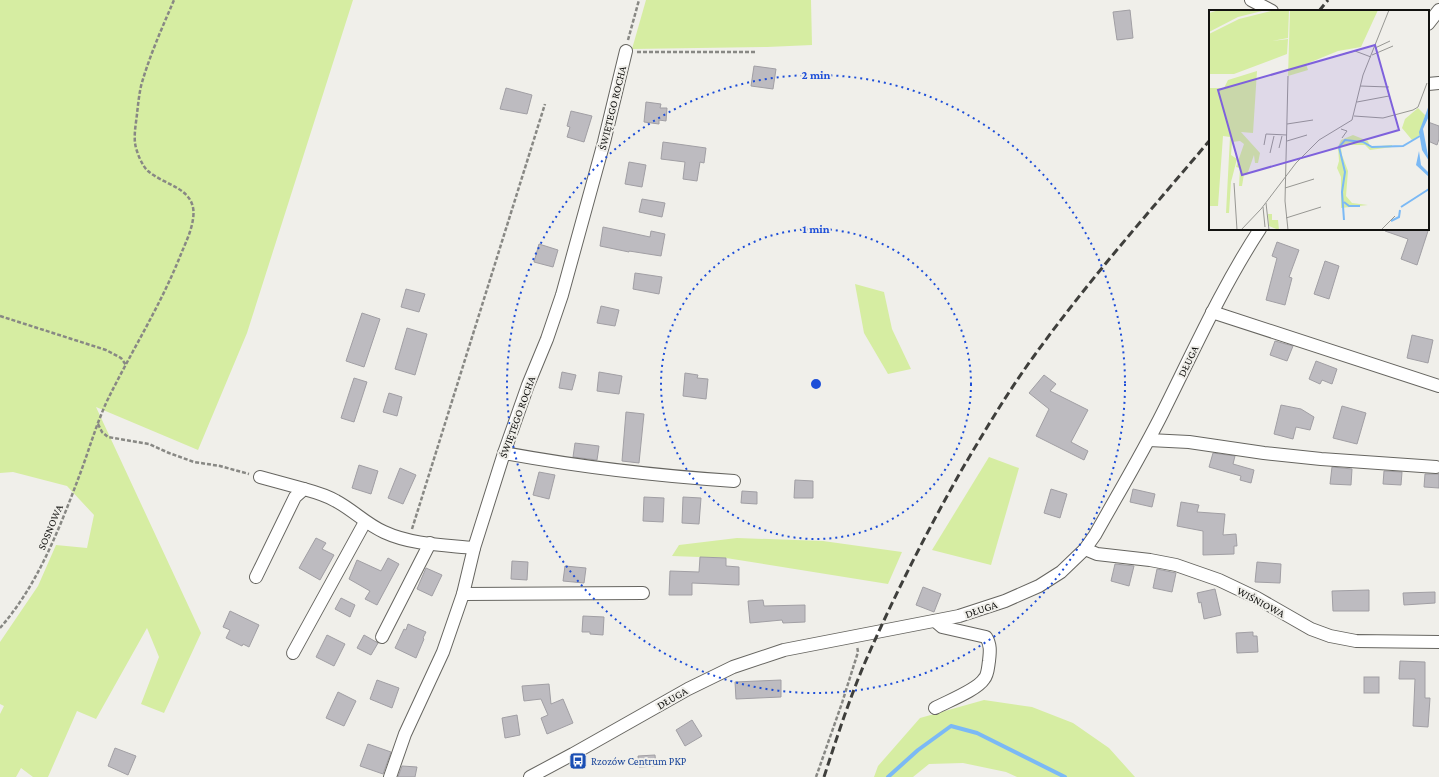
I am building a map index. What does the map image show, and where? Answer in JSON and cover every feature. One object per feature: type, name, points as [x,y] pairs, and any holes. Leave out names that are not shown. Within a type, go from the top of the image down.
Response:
[{"type":"street","points":[[1251,0],[1270,10]]},
{"type":"street","points":[[1429,23],[1439,10]]},
{"type":"street","points":[[1429,24],[1439,22]]},
{"type":"street","name":"ŚWIĘTEGO ROCHA","points":[[390,777],[405,734],[440,659],[463,594],[474,548],[504,453],[562,295],[604,142],[626,52]]},
{"type":"street","points":[[1429,84],[1439,83]]},
{"type":"street","name":"DŁUGA","points":[[530,777],[574,754],[693,686],[733,667],[784,650],[959,616],[1005,601],[1039,586],[1061,572],[1085,549],[1149,440],[1212,312],[1259,230]]},
{"type":"street","points":[[1212,312],[1439,386]]},
{"type":"street","points":[[1149,440],[1189,442],[1264,453],[1321,459],[1436,467]]},
{"type":"street","points":[[504,453],[535,459],[651,474],[734,481]]},
{"type":"street","points":[[260,477],[317,492],[336,501],[365,522],[385,533],[409,540],[474,548]]},
{"type":"street","points":[[256,577],[294,497],[304,489]]},
{"type":"street","points":[[293,653],[365,522]]},
{"type":"street","points":[[382,637],[430,543]]},
{"type":"street","name":"WIŚNIOWA","points":[[1085,549],[1097,554],[1150,560],[1176,565],[1212,578],[1257,598],[1311,629],[1330,636],[1356,641],[1439,642]]},
{"type":"street","points":[[463,594],[643,593]]},
{"type":"street","points":[[935,621],[942,627],[986,637],[990,643],[990,656],[985,679],[977,686],[935,708]]},
{"type":"path","name":"SOSNOWA","points":[[0,628],[8,619],[28,589],[46,557],[80,474],[107,402],[174,272],[189,235],[194,218],[193,206],[188,196],[179,188],[147,170],[141,160],[135,143],[135,128],[141,87],[174,0]]},
{"type":"path","points":[[639,0],[626,52],[756,52]]},
{"type":"path","points":[[409,540],[545,104]]},
{"type":"path","points":[[0,316],[106,350],[120,358],[126,365]]},
{"type":"path","points":[[98,424],[102,432],[108,436],[149,444],[194,462],[220,466],[260,477]]},
{"type":"path","points":[[816,777],[858,652],[856,636]]},
{"type":"green space","points":[[0,0],[353,0],[247,333],[198,450],[96,407],[201,633],[164,713],[141,704],[159,657],[147,628],[96,719],[77,711],[48,777],[33,777],[21,768],[16,777],[0,777],[0,714],[4,706],[0,704],[0,642],[38,586],[56,545],[87,548],[94,515],[67,486],[13,472],[0,473]]},
{"type":"green space","points":[[646,0],[811,0],[812,45],[632,49]]},
{"type":"green space","points":[[855,284],[884,292],[892,329],[911,369],[888,374],[864,333]]},
{"type":"green space","points":[[989,457],[1019,468],[991,565],[932,550]]},
{"type":"green space","points":[[737,538],[823,541],[902,552],[888,584],[726,558],[672,556],[679,545]]},
{"type":"green space","points":[[984,700],[1032,707],[1073,723],[1109,748],[1135,777],[1017,777],[1006,772],[963,763],[929,764],[913,777],[874,777],[878,766],[920,718]]},
{"type":"building","points":[[1130,10],[1133,38],[1117,40],[1113,12]]},
{"type":"building","points":[[754,66],[776,69],[773,89],[751,86]]},
{"type":"building","points":[[506,88],[532,95],[527,114],[500,109]]},
{"type":"building","points":[[646,102],[661,104],[660,108],[667,108],[666,121],[659,120],[659,124],[644,122]]},
{"type":"building","points":[[571,111],[592,116],[584,142],[567,137],[570,127],[567,126]]},
{"type":"building","points":[[1429,122],[1439,126],[1439,139],[1437,145],[1429,141]]},
{"type":"building","points":[[663,142],[706,148],[704,163],[700,162],[697,181],[683,179],[685,162],[661,159]]},
{"type":"building","points":[[629,162],[646,165],[642,187],[625,184]]},
{"type":"building","points":[[642,199],[665,203],[662,217],[639,212]]},
{"type":"building","points":[[603,227],[650,237],[651,231],[665,234],[661,256],[629,252],[600,246]]},
{"type":"building","points":[[1385,231],[1428,231],[1417,265],[1401,259],[1408,239]]},
{"type":"building","points":[[1277,242],[1299,250],[1289,277],[1292,278],[1285,305],[1266,300],[1277,258],[1272,256]]},
{"type":"building","points":[[539,244],[558,250],[553,267],[534,262]]},
{"type":"building","points":[[1325,261],[1339,266],[1329,299],[1314,294]]},
{"type":"building","points":[[635,273],[662,277],[659,294],[633,289]]},
{"type":"building","points":[[406,289],[425,294],[419,312],[401,307]]},
{"type":"building","points":[[601,306],[619,310],[615,326],[597,323]]},
{"type":"building","points":[[362,313],[380,319],[364,367],[346,361]]},
{"type":"building","points":[[407,328],[427,334],[415,375],[395,369]]},
{"type":"building","points":[[1412,335],[1433,340],[1428,363],[1407,358]]},
{"type":"building","points":[[1275,341],[1293,346],[1287,361],[1270,355]]},
{"type":"building","points":[[1316,361],[1337,369],[1332,384],[1322,380],[1320,384],[1309,379]]},
{"type":"building","points":[[562,372],[576,375],[572,390],[559,388]]},
{"type":"building","points":[[599,372],[622,376],[619,394],[597,391]]},
{"type":"building","points":[[685,373],[698,375],[697,378],[708,379],[706,399],[683,396]]},
{"type":"building","points":[[1044,375],[1056,384],[1050,391],[1088,410],[1071,442],[1088,451],[1084,460],[1036,436],[1049,409],[1029,393]]},
{"type":"building","points":[[354,378],[367,382],[354,422],[341,418]]},
{"type":"building","points":[[389,393],[402,397],[397,416],[383,412]]},
{"type":"building","points":[[1281,405],[1301,409],[1314,417],[1310,430],[1296,427],[1293,439],[1274,434]]},
{"type":"building","points":[[1342,406],[1366,413],[1357,444],[1333,438]]},
{"type":"building","points":[[626,412],[644,414],[639,463],[622,461]]},
{"type":"building","points":[[575,443],[599,446],[597,460],[573,457]]},
{"type":"building","points":[[1213,453],[1235,456],[1233,464],[1254,470],[1251,483],[1240,480],[1241,476],[1209,467]]},
{"type":"building","points":[[359,465],[378,471],[371,494],[352,488]]},
{"type":"building","points":[[1332,467],[1352,469],[1351,485],[1330,484]]},
{"type":"building","points":[[400,468],[416,475],[403,504],[388,498]]},
{"type":"building","points":[[1384,471],[1402,472],[1401,485],[1383,484]]},
{"type":"building","points":[[539,472],[555,475],[549,499],[533,495]]},
{"type":"building","points":[[1425,474],[1439,474],[1439,488],[1424,487]]},
{"type":"building","points":[[795,480],[813,481],[813,498],[794,498]]},
{"type":"building","points":[[1051,489],[1067,494],[1060,518],[1044,513]]},
{"type":"building","points":[[1133,489],[1155,494],[1152,507],[1130,502]]},
{"type":"building","points":[[742,491],[757,492],[757,504],[741,503]]},
{"type":"building","points":[[644,497],[664,498],[663,522],[643,521]]},
{"type":"building","points":[[683,497],[701,498],[699,524],[682,523]]},
{"type":"building","points":[[1181,502],[1199,505],[1197,512],[1225,514],[1223,535],[1236,534],[1237,546],[1234,546],[1234,554],[1203,555],[1203,531],[1177,526]]},
{"type":"building","points":[[316,538],[326,543],[322,549],[334,555],[320,580],[299,568]]},
{"type":"building","points":[[700,557],[726,558],[726,566],[739,567],[739,585],[692,583],[692,595],[669,595],[670,571],[699,572]]},
{"type":"building","points":[[388,558],[399,564],[377,605],[365,599],[370,591],[349,579],[357,560],[381,571]]},
{"type":"building","points":[[512,561],[528,562],[527,580],[511,579]]},
{"type":"building","points":[[1257,562],[1281,564],[1280,583],[1255,582]]},
{"type":"building","points":[[1115,564],[1134,566],[1129,586],[1111,581]]},
{"type":"building","points":[[565,566],[586,568],[584,583],[563,581]]},
{"type":"building","points":[[426,568],[442,575],[432,596],[417,589]]},
{"type":"building","points":[[1157,569],[1176,573],[1172,592],[1153,588]]},
{"type":"building","points":[[923,587],[941,594],[934,612],[916,605]]},
{"type":"building","points":[[1215,589],[1221,615],[1204,619],[1201,602],[1199,603],[1197,593]]},
{"type":"building","points":[[1369,590],[1369,611],[1333,611],[1332,591]]},
{"type":"building","points":[[1435,592],[1435,603],[1404,605],[1403,593]]},
{"type":"building","points":[[341,598],[355,605],[350,617],[335,609]]},
{"type":"building","points":[[763,600],[764,606],[805,605],[805,622],[783,623],[782,620],[750,623],[748,601]]},
{"type":"building","points":[[230,611],[259,625],[249,647],[243,644],[242,646],[226,638],[230,630],[223,627]]},
{"type":"building","points":[[583,616],[604,617],[603,635],[582,632]]},
{"type":"building","points":[[408,624],[426,632],[416,658],[395,648]]},
{"type":"building","points":[[1253,632],[1253,636],[1257,636],[1258,652],[1237,653],[1236,633]]},
{"type":"building","points":[[327,635],[345,644],[334,666],[316,657]]},
{"type":"building","points":[[364,635],[378,643],[371,655],[357,648]]},
{"type":"building","points":[[1400,661],[1425,662],[1425,698],[1430,698],[1428,727],[1413,726],[1415,679],[1399,679]]},
{"type":"building","points":[[1364,677],[1379,677],[1379,693],[1364,693]]},
{"type":"building","points":[[377,680],[399,688],[392,708],[370,699]]},
{"type":"building","points":[[781,680],[781,697],[736,699],[735,682]]},
{"type":"building","points":[[549,684],[551,704],[563,699],[573,723],[547,734],[541,718],[548,715],[541,699],[524,701],[522,686]]},
{"type":"building","points":[[338,692],[356,701],[344,726],[326,718]]},
{"type":"building","points":[[517,715],[520,735],[505,738],[502,718]]},
{"type":"building","points":[[692,720],[702,736],[685,746],[676,730]]},
{"type":"building","points":[[368,744],[391,752],[383,774],[360,766]]},
{"type":"building","points":[[115,748],[136,756],[128,775],[108,766]]},
{"type":"building","points":[[655,755],[656,766],[639,767],[638,756]]},
{"type":"building","points":[[402,766],[417,767],[415,777],[398,777]]},
{"type":"waterway","points":[[888,777],[918,750],[951,726],[977,733],[1065,777]]},
{"type":"railway","points":[[1320,10],[1328,0]]},
{"type":"railway","points":[[824,777],[852,694],[885,617],[935,519],[987,427],[1024,370],[1055,328],[1120,246],[1209,141]]},
{"type":"place","name":"Rzozów Centrum PKP","points":[[578,761]]}]
